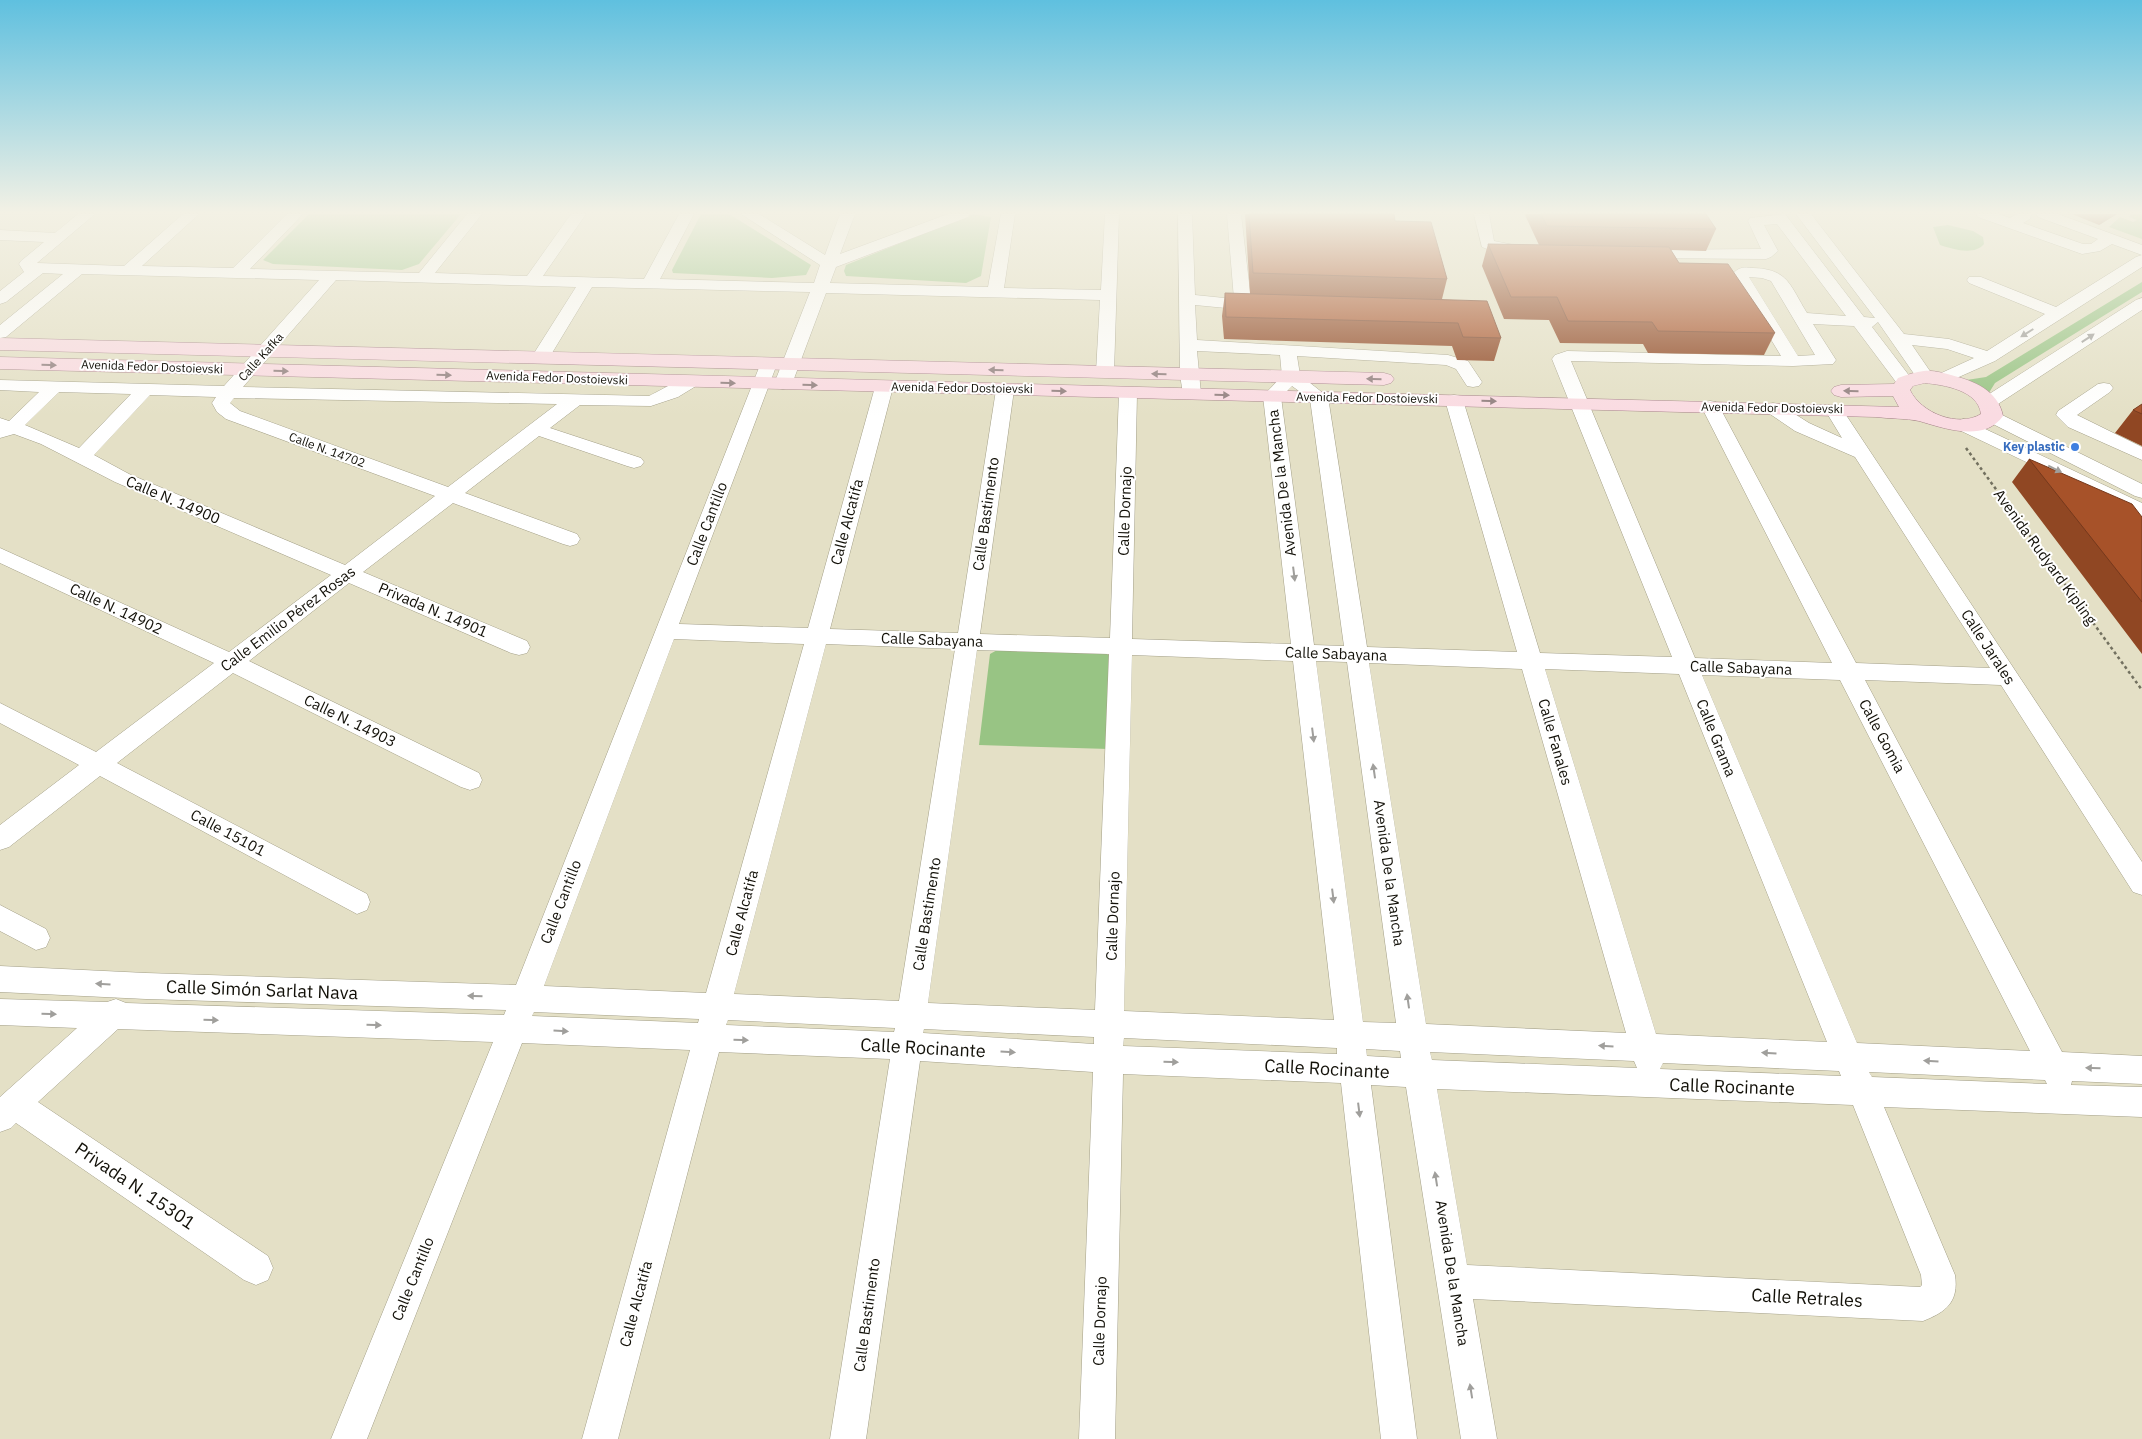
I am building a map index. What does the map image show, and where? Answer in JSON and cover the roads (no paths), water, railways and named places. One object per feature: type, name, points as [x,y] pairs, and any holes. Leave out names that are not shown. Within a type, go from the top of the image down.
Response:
[{"type":"main road","name":"Avenida Fedor Dostoievski","points":[[0,344],[540,358],[776,374],[884,387],[1128,392],[1190,384],[1291,377],[1473,382],[1575,394],[1710,406],[1900,412],[1924,415]]},
{"type":"main road","name":"Avenida Fedor Dostoievski","points":[[0,363],[690,382],[776,374],[1105,372],[1272,396],[1454,400],[1575,394],[1846,391],[1918,382],[1970,388],[1991,409]]},
{"type":"main road","points":[[1918,382],[1906,403],[1924,415],[1956,424],[1977,425],[1987,421],[1991,409]]},
{"type":"street","points":[[0,299],[23,281]]},
{"type":"street","points":[[0,333],[63,281]]},
{"type":"street","name":"Calle Kafka","points":[[229,392],[327,281]]},
{"type":"street","points":[[535,281],[1108,295]]},
{"type":"street","name":"Calle Cantillo","points":[[349,1439],[513,1029],[665,631],[776,374],[822,281]]},
{"type":"street","points":[[995,292],[997,281]]},
{"type":"street","points":[[1105,372],[1109,281]]},
{"type":"street","points":[[1187,281],[1190,384]]},
{"type":"street","points":[[1241,281],[1243,304]]},
{"type":"street","points":[[1743,281],[1793,361],[1827,360],[1777,281]]},
{"type":"street","points":[[1828,281],[1860,322],[1918,382]]},
{"type":"street","points":[[1855,281],[1899,338],[1918,382]]},
{"type":"street","points":[[1978,281],[2058,314]]},
{"type":"street","points":[[1918,382],[1989,357],[2109,281]]},
{"type":"street","points":[[540,358],[586,283]]},
{"type":"street","points":[[1188,299],[1273,308]]},
{"type":"street","points":[[2140,307],[1991,409],[2142,492]]},
{"type":"street","points":[[1802,318],[1887,323]]},
{"type":"street","points":[[1899,338],[1949,344],[1989,357]]},
{"type":"street","points":[[1190,345],[1448,360],[1462,365],[1473,382]]},
{"type":"street","points":[[1288,350],[1291,377],[1319,397]]},
{"type":"street","name":"Calle Grama","points":[[1793,361],[1567,356],[1561,359],[1861,1091]]},
{"type":"street","name":"Avenida De la Mancha","points":[[1291,377],[1272,396],[1399,1439]]},
{"type":"street","points":[[0,385],[651,401],[672,393],[690,382]]},
{"type":"street","points":[[4,428],[54,387]]},
{"type":"street","name":"Calle Alcatifa","points":[[600,1439],[884,387]]},
{"type":"street","points":[[2104,388],[2065,414],[2075,423],[2142,454]]},
{"type":"street","points":[[82,456],[145,390]]},
{"type":"street","name":"Calle Bastimento","points":[[848,1439],[1005,390]]},
{"type":"street","name":"Calle N. 14702","points":[[229,392],[222,403],[223,408],[233,415],[450,495]]},
{"type":"street","name":"Calle Dornajo","points":[[1097,1439],[1128,392]]},
{"type":"street","name":"Avenida De la Mancha","points":[[1319,397],[1413,1038],[1479,1439]]},
{"type":"street","name":"Calle Emilio Pérez Rosas","points":[[0,839],[576,399]]},
{"type":"street","name":"Calle Fanales","points":[[1454,400],[1656,1084]]},
{"type":"street","name":"Calle Gomia","points":[[1710,406],[2072,1101]]},
{"type":"street","points":[[1773,408],[1802,427],[1862,454]]},
{"type":"street","name":"Calle Jarales","points":[[1834,410],[2142,884]]},
{"type":"street","points":[[1956,424],[2142,511]]},
{"type":"street","name":"Calle N. 14900","points":[[4,428],[82,456],[122,478],[348,573]]},
{"type":"street","points":[[536,429],[634,462]]},
{"type":"street","points":[[450,495],[570,539]]},
{"type":"street","name":"Calle N. 14902","points":[[0,555],[231,662]]},
{"type":"street","name":"Privada N. 14901","points":[[348,573],[519,647]]},
{"type":"street","name":"Calle Sabayana","points":[[665,631],[2008,677]]},
{"type":"street","name":"Calle N. 14903","points":[[231,662],[470,780]]},
{"type":"street","name":"Calle 15101","points":[[0,712],[357,902]]},
{"type":"street","points":[[0,917],[36,938]]},
{"type":"street","name":"Calle Simón Sarlat Nava","points":[[0,979],[146,986],[524,998]]},
{"type":"street","points":[[7,1110],[146,986]]},
{"type":"street","name":"Calle Rocinante","points":[[524,998],[2142,1070]]},
{"type":"street","name":"Calle Simón Sarlat Nava","points":[[0,1012],[513,1029]]},
{"type":"street","name":"Calle Rocinante","points":[[513,1029],[907,1046],[1108,1059],[1354,1069],[1419,1074],[2072,1101],[2142,1102]]},
{"type":"street","name":"Calle Retrales","points":[[1453,1281],[1913,1304],[1923,1304],[1934,1299],[1940,1288],[1938,1275],[1861,1091]]},
{"type":"street","name":"Privada N. 15301","points":[[7,1110],[256,1268]]},
{"type":"place","name":"Key plastic","points":[[2075,447]]}]
